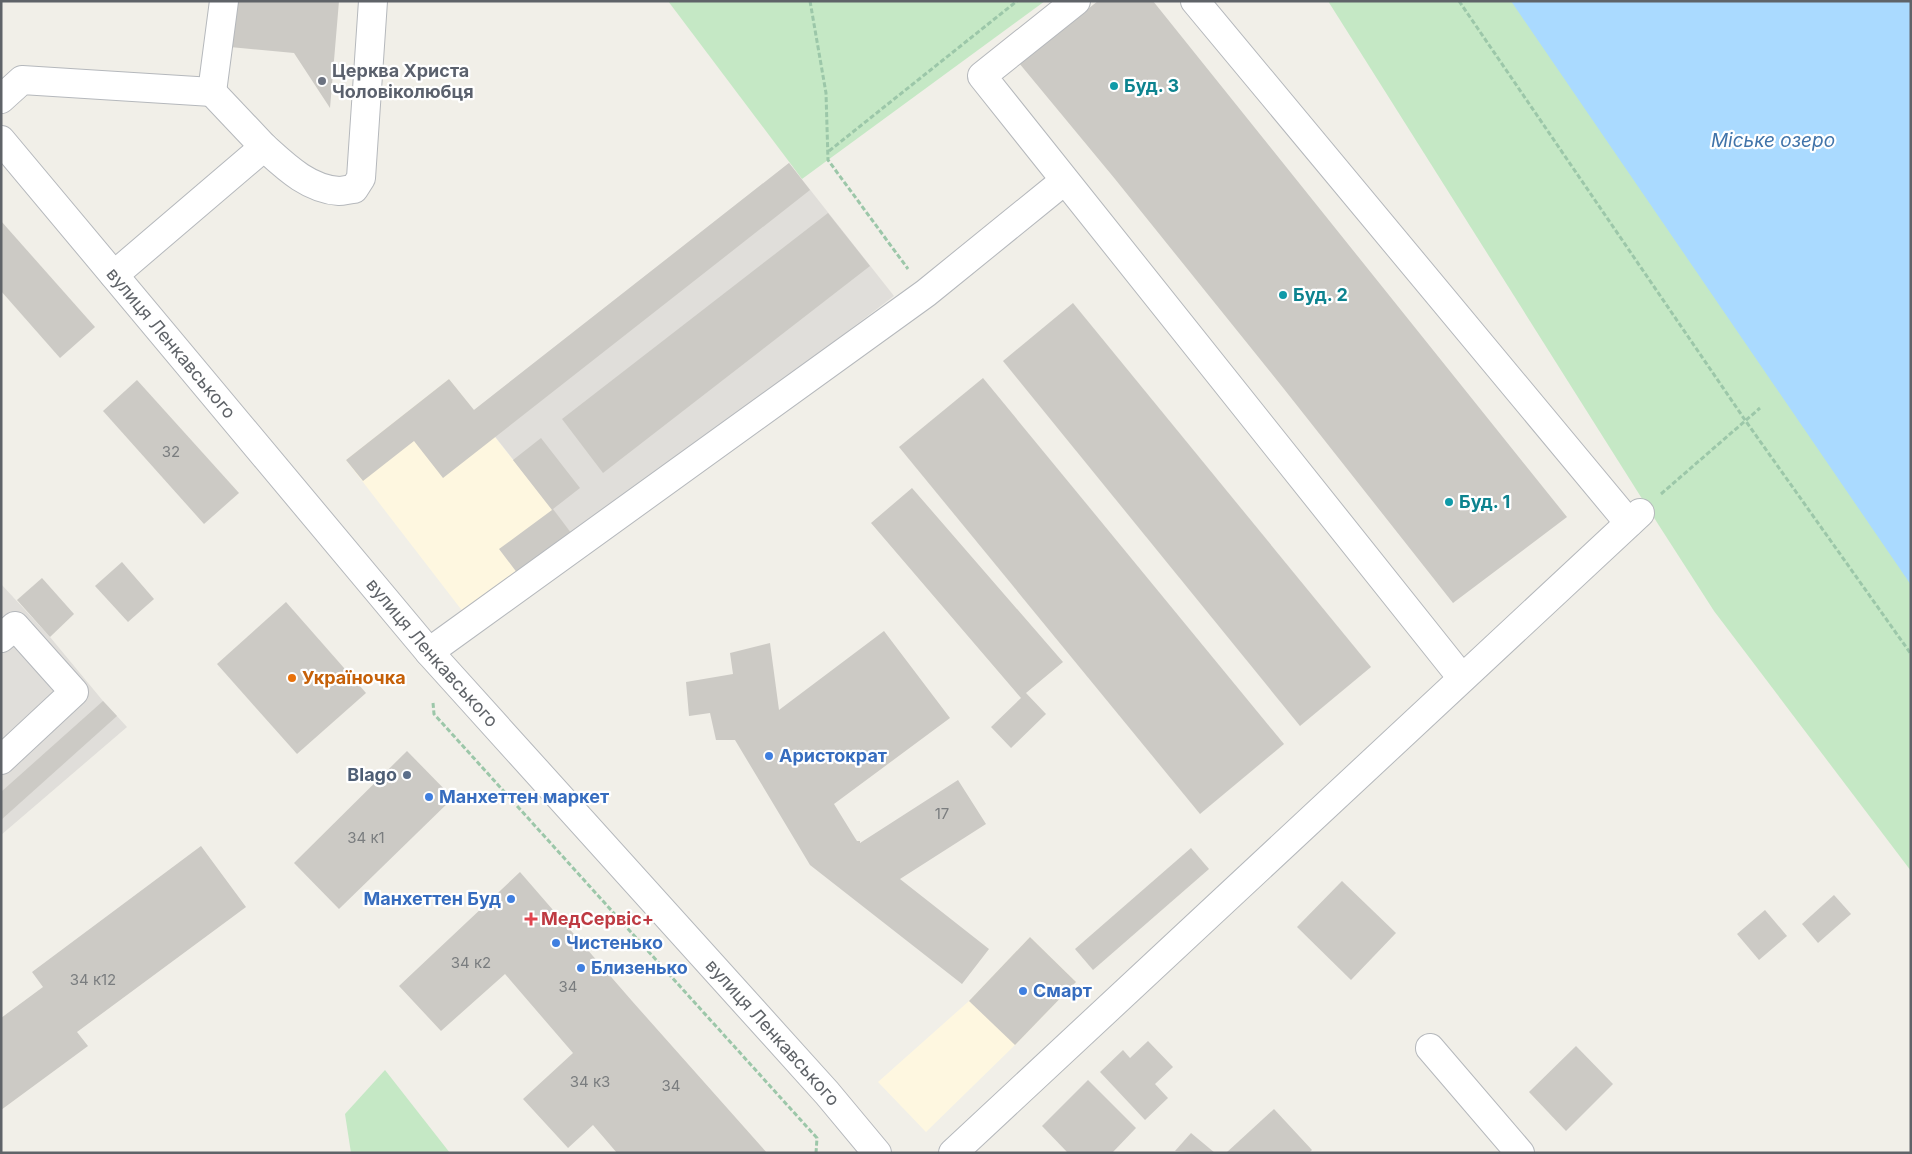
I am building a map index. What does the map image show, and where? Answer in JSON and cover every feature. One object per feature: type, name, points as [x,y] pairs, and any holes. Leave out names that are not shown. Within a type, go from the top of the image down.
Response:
[{"type":"street","points":[[212,92],[224,1]]},
{"type":"street","points":[[1,99],[22,80],[212,92],[264,147],[295,175],[317,185],[339,191],[354,189],[361,178],[374,1]]},
{"type":"street","points":[[1076,1],[982,76],[1462,678]]},
{"type":"street","points":[[953,1153],[1634,518],[1196,1]]},
{"type":"street","name":"вулиця Ленкавського","points":[[1,140],[429,652],[827,1093],[877,1153]]},
{"type":"street","points":[[114,275],[264,147]]},
{"type":"street","points":[[429,652],[926,294],[1064,180]]},
{"type":"street","points":[[1,638],[15,626],[74,692],[1,760]]},
{"type":"street","points":[[1430,1048],[1520,1153]]},
{"type":"path","points":[[810,1],[826,93],[828,160],[878,231],[926,294]]},
{"type":"path","points":[[828,151],[1017,1]]},
{"type":"path","points":[[1459,1],[1745,420],[1911,654]]},
{"type":"path","points":[[1634,518],[1760,408]]},
{"type":"path","points":[[429,652],[434,714],[817,1138],[816,1153]]},
{"type":"shaded area","points":[[789,163],[894,296],[575,538],[474,410]]},
{"type":"shaded area","points":[[449,379],[575,538],[467,617],[346,460]]},
{"type":"shaded area","points":[[1,584],[50,637],[127,727],[1,835]]},
{"type":"shaded area","points":[[1030,937],[1076,982],[926,1132],[878,1082],[969,1001]]},
{"type":"green space","points":[[668,1],[1045,1],[802,179]]},
{"type":"green space","points":[[1328,1],[1911,1],[1911,871],[1714,611]]},
{"type":"green space","points":[[385,1070],[450,1153],[351,1153],[345,1114]]},
{"type":"water","name":"Міське озеро","points":[[1511,1],[1911,1],[1911,585]]},
{"type":"building","name":"Церква Христа Чоловіколюбця","points":[[235,1],[339,1],[330,108],[294,53],[230,47]]},
{"type":"building","points":[[1098,1],[1153,1],[1567,517],[1453,603],[1284,389],[1019,63]]},
{"type":"building","points":[[789,163],[810,190],[443,478],[414,441],[363,481],[346,460],[449,379],[474,410]]},
{"type":"building","points":[[828,213],[870,266],[603,473],[562,419]]},
{"type":"building","points":[[1,221],[95,327],[60,358],[1,291]]},
{"type":"building","points":[[1073,303],[1371,667],[1300,726],[1003,361]]},
{"type":"building","points":[[983,378],[1284,744],[1200,814],[899,447]]},
{"type":"building","points":[[137,380],[239,493],[204,524],[103,411]]},
{"type":"building","points":[[541,438],[580,488],[553,509],[575,538],[521,578],[499,549],[552,510],[513,460]]},
{"type":"building","points":[[912,488],[1063,662],[1026,693],[1046,714],[1011,748],[991,727],[1021,698],[871,523]]},
{"type":"building","points":[[122,562],[154,599],[128,622],[95,586]]},
{"type":"building","points":[[42,578],[74,614],[50,637],[17,600]]},
{"type":"building","name":"Україночка","points":[[286,602],[366,693],[297,754],[217,664]]},
{"type":"building","points":[[884,631],[950,718],[834,804],[860,843],[958,780],[986,824],[900,879],[989,949],[962,984],[810,865],[735,740],[716,740],[710,713],[689,716],[686,682],[733,674],[730,653],[770,643],[779,710]]},
{"type":"building","points":[[103,701],[117,716],[1,820],[1,792]]},
{"type":"building","points":[[407,751],[453,798],[339,909],[294,863]]},
{"type":"building","points":[[201,846],[246,907],[77,1032],[88,1046],[1,1110],[1,1018],[43,987],[32,972]]},
{"type":"building","points":[[1191,848],[1209,869],[1093,970],[1075,949]]},
{"type":"building","points":[[520,872],[767,1153],[617,1153],[593,1125],[568,1148],[523,1099],[573,1053],[505,974],[441,1031],[399,986]]},
{"type":"building","points":[[1342,881],[1396,933],[1351,980],[1297,927]]},
{"type":"building","points":[[1834,895],[1851,914],[1818,943],[1802,924]]},
{"type":"building","points":[[1765,910],[1787,936],[1759,960],[1737,934]]},
{"type":"building","name":"Смарт","points":[[1030,937],[1076,982],[1015,1045],[969,1001]]},
{"type":"building","points":[[1148,1041],[1173,1067],[1155,1084],[1168,1098],[1145,1120],[1100,1072],[1123,1050],[1130,1058]]},
{"type":"building","points":[[1576,1046],[1613,1084],[1566,1131],[1529,1092]]},
{"type":"building","points":[[1088,1080],[1136,1128],[1112,1153],[1068,1153],[1042,1126]]},
{"type":"building","points":[[1274,1109],[1312,1150],[1309,1153],[1226,1153]]},
{"type":"building","points":[[1191,1133],[1215,1153],[1175,1151]]},
{"type":"place","name":"Церква Христа Чоловіколюбця","points":[[322,81]]},
{"type":"place","name":"Буд. 3","points":[[1114,86]]},
{"type":"place","name":"Буд. 2","points":[[1283,295]]},
{"type":"place","name":"Буд. 1","points":[[1449,502]]},
{"type":"place","name":"Україночка","points":[[292,678]]},
{"type":"place","name":"Аристократ","points":[[769,756]]},
{"type":"place","name":"Blago","points":[[407,775]]},
{"type":"place","name":"Манхеттен маркет","points":[[429,797]]},
{"type":"place","name":"Манхеттен Буд","points":[[511,899]]},
{"type":"place","name":"МедСервіс+","points":[[531,919]]},
{"type":"place","name":"Чистенько","points":[[556,943]]},
{"type":"place","name":"Близенько","points":[[581,968]]},
{"type":"place","name":"Смарт","points":[[1023,991]]}]
